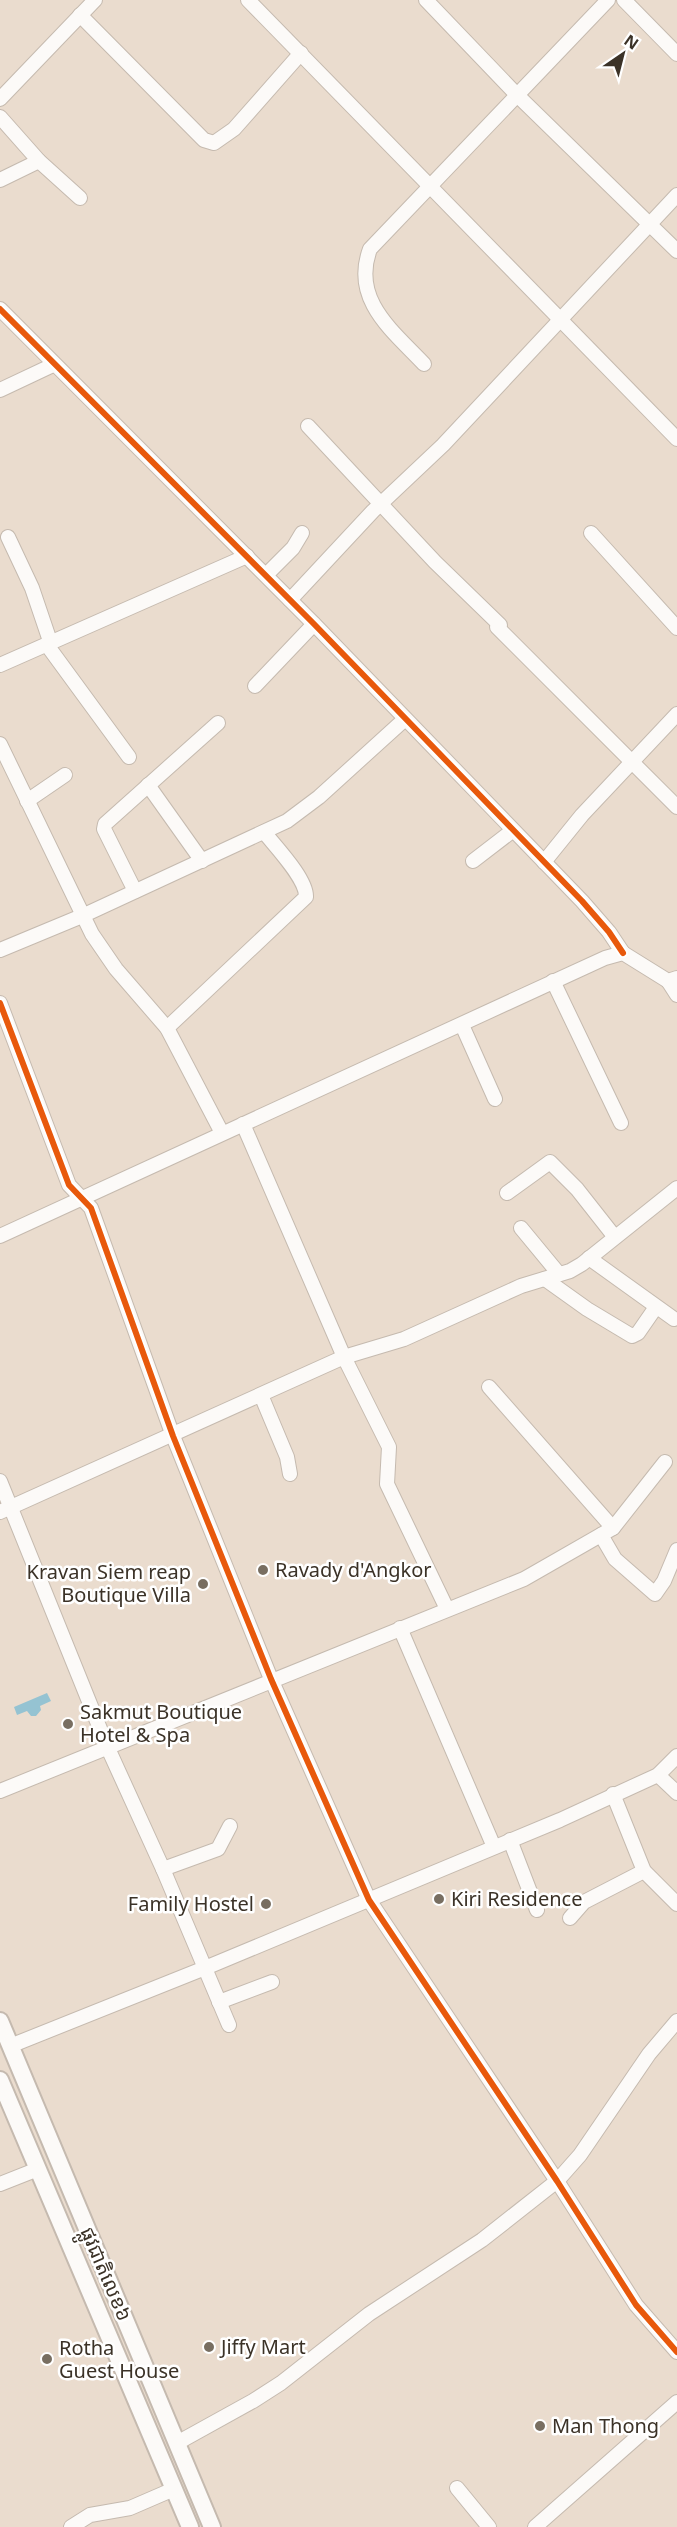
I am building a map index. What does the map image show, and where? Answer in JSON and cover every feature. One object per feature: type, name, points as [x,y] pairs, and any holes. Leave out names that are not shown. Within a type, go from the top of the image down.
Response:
[{"type":"main road","name":"ផ្លូវជាតិលេខ៦","points":[[0,2021],[212,2527]]},
{"type":"main road","name":"ផ្លូវជាតិលេខ៦","points":[[0,2080],[190,2527]]},
{"type":"main road","points":[[160,2458],[180,2449]]},
{"type":"street","points":[[0,99],[95,0]]},
{"type":"street","points":[[248,0],[677,439]]},
{"type":"street","points":[[426,0],[516,94],[677,251]]},
{"type":"street","points":[[424,364],[371,305],[366,274],[370,249],[608,0]]},
{"type":"street","points":[[624,0],[677,54]]},
{"type":"street","points":[[80,15],[204,140],[214,143],[223,139],[234,129],[301,53]]},
{"type":"street","points":[[0,117],[39,161],[80,198]]},
{"type":"street","points":[[0,180],[39,161]]},
{"type":"street","points":[[290,600],[383,503],[443,446],[677,195]]},
{"type":"street","points":[[0,309],[53,365],[314,624],[544,862],[609,932],[623,953],[673,979],[677,995]]},
{"type":"street","points":[[0,390],[53,365]]},
{"type":"street","points":[[308,426],[383,503],[435,562],[677,807]]},
{"type":"street","points":[[266,575],[293,548],[302,533]]},
{"type":"street","points":[[591,533],[677,628]]},
{"type":"street","points":[[8,537],[32,588],[49,644],[129,757]]},
{"type":"street","points":[[0,665],[247,556]]},
{"type":"street","points":[[255,686],[314,624]]},
{"type":"street","points":[[544,862],[582,815],[677,714]]},
{"type":"street","points":[[0,950],[82,916],[287,821],[310,804],[405,719]]},
{"type":"street","points":[[135,891],[104,826],[218,723]]},
{"type":"street","points":[[0,744],[82,916],[116,969],[167,1028],[222,1133]]},
{"type":"street","points":[[27,801],[65,776]]},
{"type":"street","points":[[148,785],[202,861]]},
{"type":"street","points":[[473,861],[512,831]]},
{"type":"street","points":[[167,1028],[306,897],[306,890],[300,879],[264,832]]},
{"type":"street","points":[[0,1236],[462,1025],[605,957],[623,953]]},
{"type":"street","points":[[553,981],[621,1123]]},
{"type":"street","points":[[0,1003],[69,1185],[91,1208],[173,1436],[272,1679],[369,1900],[557,2181],[636,2305],[677,2352]]},
{"type":"street","points":[[462,1025],[495,1100]]},
{"type":"street","points":[[243,1124],[344,1357],[389,1447],[387,1484],[447,1609]]},
{"type":"street","points":[[507,1193],[550,1162],[577,1190],[615,1236]]},
{"type":"street","points":[[6,1509],[173,1436],[344,1357],[404,1339],[521,1286],[570,1271],[677,1188]]},
{"type":"street","points":[[520,1228],[559,1274]]},
{"type":"street","points":[[589,1258],[674,1319]]},
{"type":"street","points":[[545,1279],[586,1309],[632,1336],[638,1334],[656,1307]]},
{"type":"street","points":[[489,1387],[607,1532],[615,1559],[655,1594],[664,1581],[677,1550]]},
{"type":"street","points":[[261,1395],[287,1457],[290,1474]]},
{"type":"street","points":[[0,1791],[272,1679],[524,1579],[607,1532],[665,1462]]},
{"type":"street","points":[[0,1481],[6,1509],[229,2025]]},
{"type":"street","points":[[400,1628],[494,1847]]},
{"type":"street","points":[[10,2046],[205,1968],[560,1820],[658,1775],[677,1756]]},
{"type":"street","points":[[658,1775],[677,1793]]},
{"type":"street","points":[[613,1794],[644,1871],[677,1904]]},
{"type":"street","points":[[163,1869],[218,1849],[230,1826]]},
{"type":"street","points":[[510,1840],[537,1910]]},
{"type":"street","points":[[570,1918],[584,1902],[644,1871]]},
{"type":"street","points":[[219,2002],[272,1982]]},
{"type":"street","points":[[180,2449],[281,2383],[369,2314],[482,2241],[557,2181],[585,2148],[649,2054],[677,2022]]},
{"type":"street","points":[[0,2184],[38,2169]]},
{"type":"street","points":[[535,2527],[677,2402]]},
{"type":"street","points":[[457,2488],[489,2527]]},
{"type":"street","points":[[71,2527],[90,2515],[130,2508],[174,2489]]},
{"type":"water","points":[[47,1693],[51,1701],[40,1706],[41,1710],[36,1716],[31,1716],[27,1711],[17,1715],[14,1707]]},
{"type":"cycle path","points":[[0,309],[314,624],[582,901],[609,932],[623,953]]},
{"type":"cycle path","points":[[0,1003],[69,1185],[91,1208],[173,1436],[271,1679],[369,1900],[557,2181],[636,2305],[677,2352]]},
{"type":"place","name":"Ravady d'Angkor","points":[[263,1570]]},
{"type":"place","name":"Kravan Siem reap Boutique Villa","points":[[203,1584]]},
{"type":"place","name":"Sakmut Boutique Hotel & Spa","points":[[68,1724]]},
{"type":"place","name":"Kiri Residence","points":[[439,1899]]},
{"type":"place","name":"Family Hostel","points":[[266,1904]]},
{"type":"place","name":"Jiffy Mart","points":[[209,2347]]},
{"type":"place","name":"Rotha Guest House","points":[[47,2359]]},
{"type":"place","name":"Man Thong","points":[[540,2426]]}]
